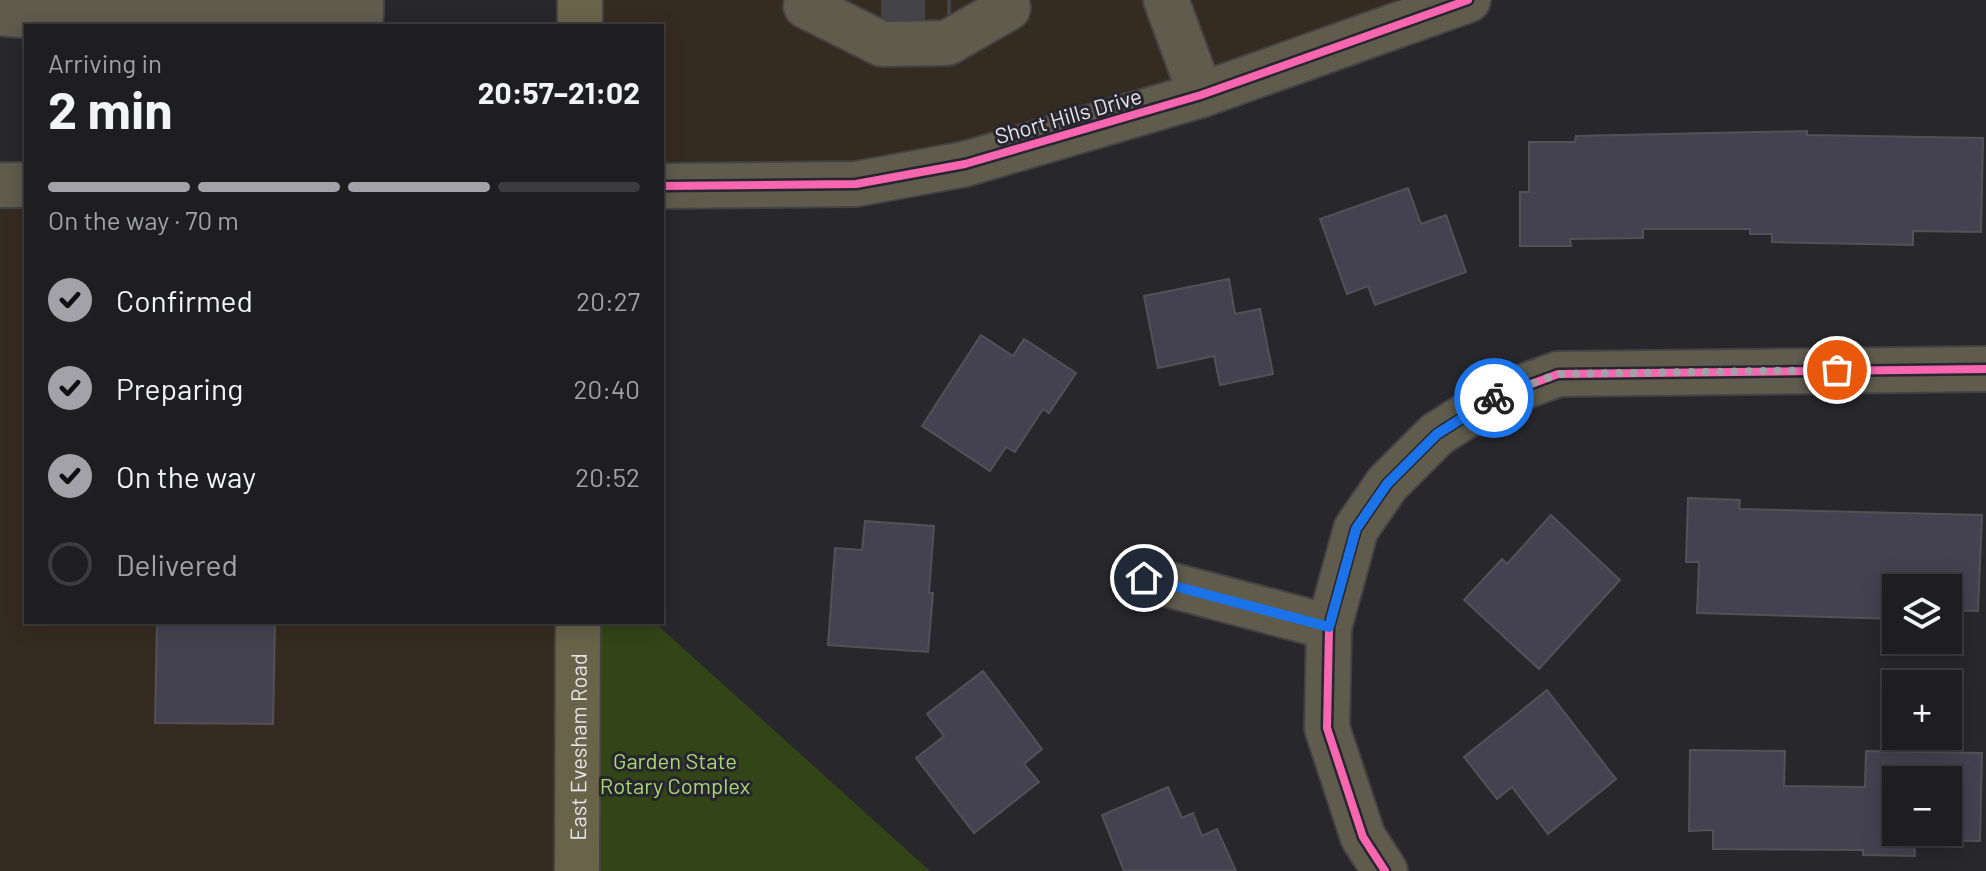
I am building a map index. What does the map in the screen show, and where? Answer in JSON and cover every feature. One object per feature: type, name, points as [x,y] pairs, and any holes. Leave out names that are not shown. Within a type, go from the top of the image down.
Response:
[{"type":"main road","points":[[580,0],[580,24]]},
{"type":"main road","name":"East Evesham Road","points":[[577,871],[578,624]]},
{"type":"street","points":[[26,10],[361,15],[361,0]]},
{"type":"street","points":[[1166,0],[1201,95]]},
{"type":"street","name":"Short Hills Drive","points":[[664,186],[856,184],[965,164],[1201,95],[1468,0]]},
{"type":"street","points":[[803,3],[882,44],[947,43],[1016,4]]},
{"type":"street","points":[[803,3],[881,6]]},
{"type":"street","points":[[951,7],[1016,4]]},
{"type":"street","points":[[0,185],[24,185]]},
{"type":"street","points":[[1385,871],[1363,837],[1327,728],[1329,627],[1356,529],[1387,484],[1437,434],[1494,398],[1558,374],[1986,369]]},
{"type":"street","points":[[1144,578],[1329,627]]},
{"type":"shaded area","points":[[580,0],[1468,0],[965,164],[664,186],[664,24],[580,24]]},
{"type":"shaded area","points":[[0,185],[24,185],[24,624],[578,624],[577,871],[0,871]]},
{"type":"green space","name":"Garden State Rotary Complex","points":[[578,624],[656,624],[930,871],[577,871]]},
{"type":"building","points":[[1807,131],[1807,135],[1983,138],[1981,232],[1913,231],[1913,245],[1772,242],[1772,234],[1750,234],[1750,229],[1643,229],[1643,238],[1570,239],[1571,246],[1520,246],[1520,192],[1529,192],[1529,142],[1575,142],[1576,136]]},
{"type":"building","points":[[1408,188],[1421,224],[1446,215],[1466,272],[1375,305],[1368,286],[1347,294],[1320,219]]},
{"type":"building","points":[[1229,279],[1235,314],[1260,309],[1273,374],[1220,385],[1214,356],[1158,368],[1144,296]]},
{"type":"building","points":[[981,335],[1013,356],[1024,339],[1076,373],[1049,413],[1043,409],[1015,452],[1006,447],[990,471],[922,426]]},
{"type":"building","points":[[1688,498],[1740,500],[1739,509],[1982,515],[1978,611],[1962,610],[1962,574],[1882,574],[1882,619],[1697,613],[1699,562],[1686,562]]},
{"type":"building","points":[[1551,515],[1620,580],[1539,669],[1464,600],[1502,559],[1507,564]]},
{"type":"building","points":[[865,521],[934,526],[928,652],[828,645],[835,548],[862,550]]},
{"type":"building","points":[[157,624],[275,624],[273,724],[155,723]]},
{"type":"building","points":[[983,671],[1042,749],[1024,764],[1039,782],[974,833],[916,758],[944,736],[927,714]]},
{"type":"building","points":[[1547,690],[1616,779],[1548,834],[1512,787],[1497,799],[1464,757]]},
{"type":"building","points":[[1690,750],[1785,751],[1784,786],[1865,787],[1866,751],[1982,753],[1980,841],[1962,841],[1962,766],[1882,766],[1882,846],[1914,846],[1915,856],[1863,855],[1863,850],[1713,849],[1713,830],[1689,831]]},
{"type":"building","points":[[1168,787],[1182,818],[1193,813],[1202,836],[1217,829],[1236,871],[1124,871],[1102,815]]},
{"type":"tunnel","points":[[881,6],[951,7]]},
{"type":"cycle path","points":[[664,186],[856,184],[965,164],[1201,95],[1468,0]]},
{"type":"cycle path","points":[[1385,871],[1363,837],[1327,728],[1329,627],[1356,529],[1387,484],[1437,434],[1494,398],[1558,374],[1986,369]]},
{"type":"way so far","points":[[1494,398],[1558,374],[1837,370]]},
{"type":"route","points":[[1144,578],[1329,627],[1356,529],[1387,484],[1437,434],[1494,398]]}]
